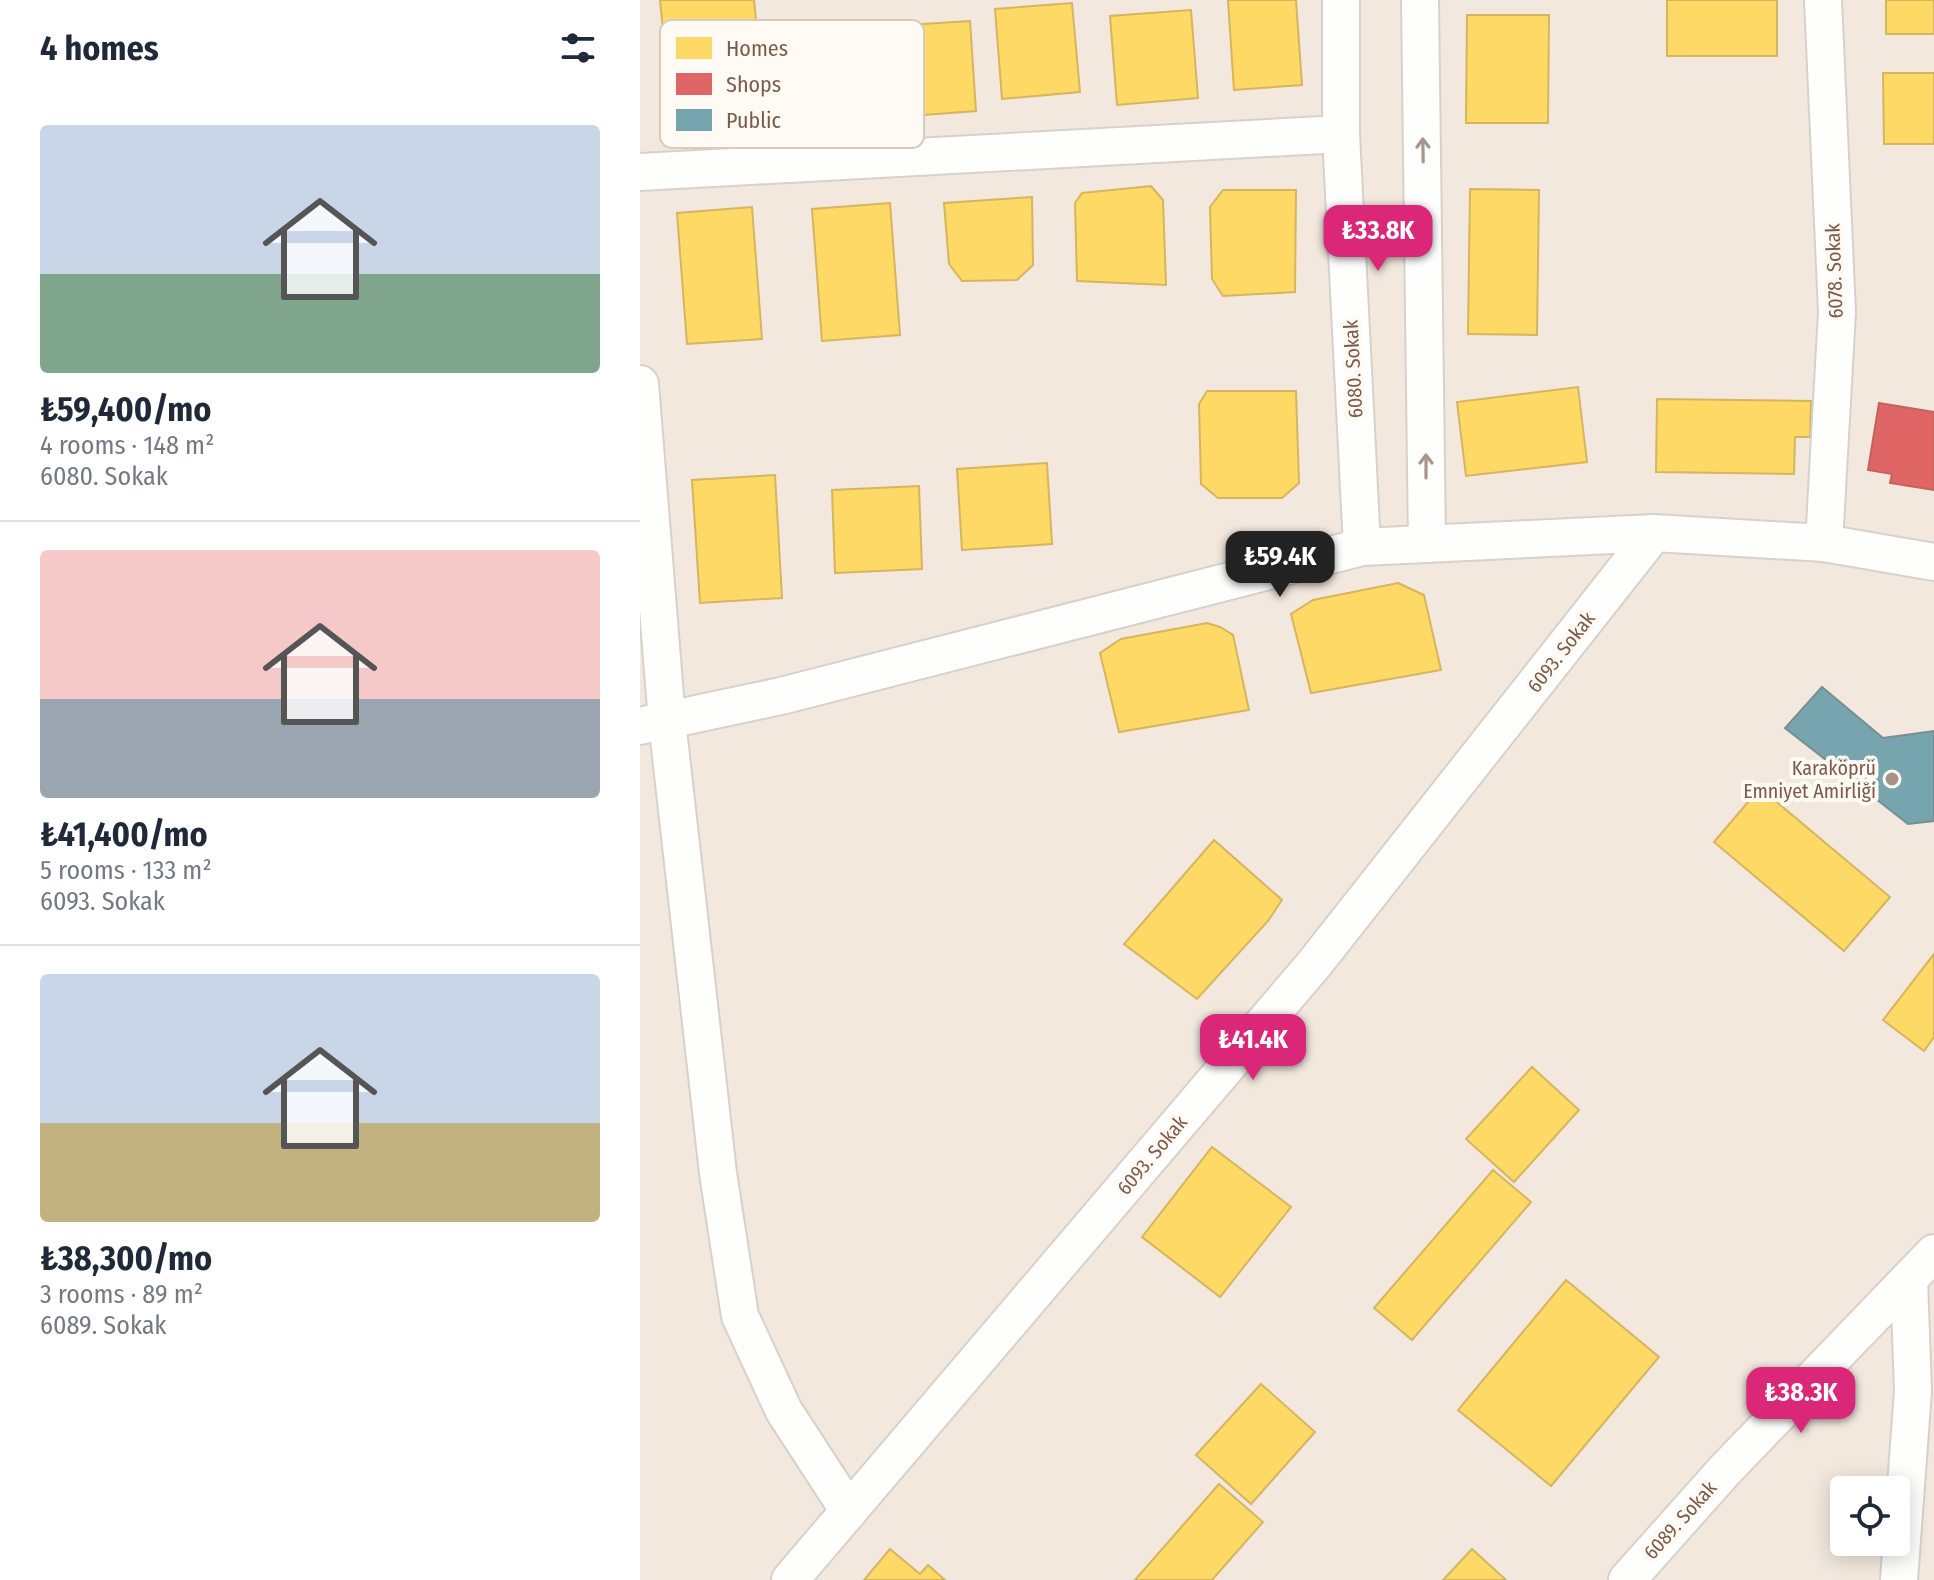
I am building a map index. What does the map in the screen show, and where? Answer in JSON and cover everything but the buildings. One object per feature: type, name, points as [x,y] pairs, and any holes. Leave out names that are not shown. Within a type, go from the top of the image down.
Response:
[{"type":"street","name":"6080. Sokak","points":[[1341,0],[1341,134],[1362,547]]},
{"type":"street","points":[[1420,0],[1427,544]]},
{"type":"street","name":"6078. Sokak","points":[[1823,0],[1837,312],[1824,543]]},
{"type":"street","points":[[640,172],[1341,134]]},
{"type":"street","points":[[640,384],[653,723],[740,1316],[784,1411],[849,1511]]},
{"type":"street","points":[[653,723],[781,696],[1362,547],[1654,533],[1824,543],[1934,562]]},
{"type":"street","name":"6093. Sokak","points":[[790,1580],[1315,963],[1654,533]]},
{"type":"street","name":"6089. Sokak","points":[[1627,1580],[1725,1470],[1934,1253]]},
{"type":"street","points":[[1899,1580],[1913,1391],[1909,1279]]},
{"type":"shaded area","points":[[640,0],[1934,0],[1934,1580],[640,1580]]},
{"type":"place","name":"Karaköprü Emniyet Amirliği","points":[[1892,779]]}]
